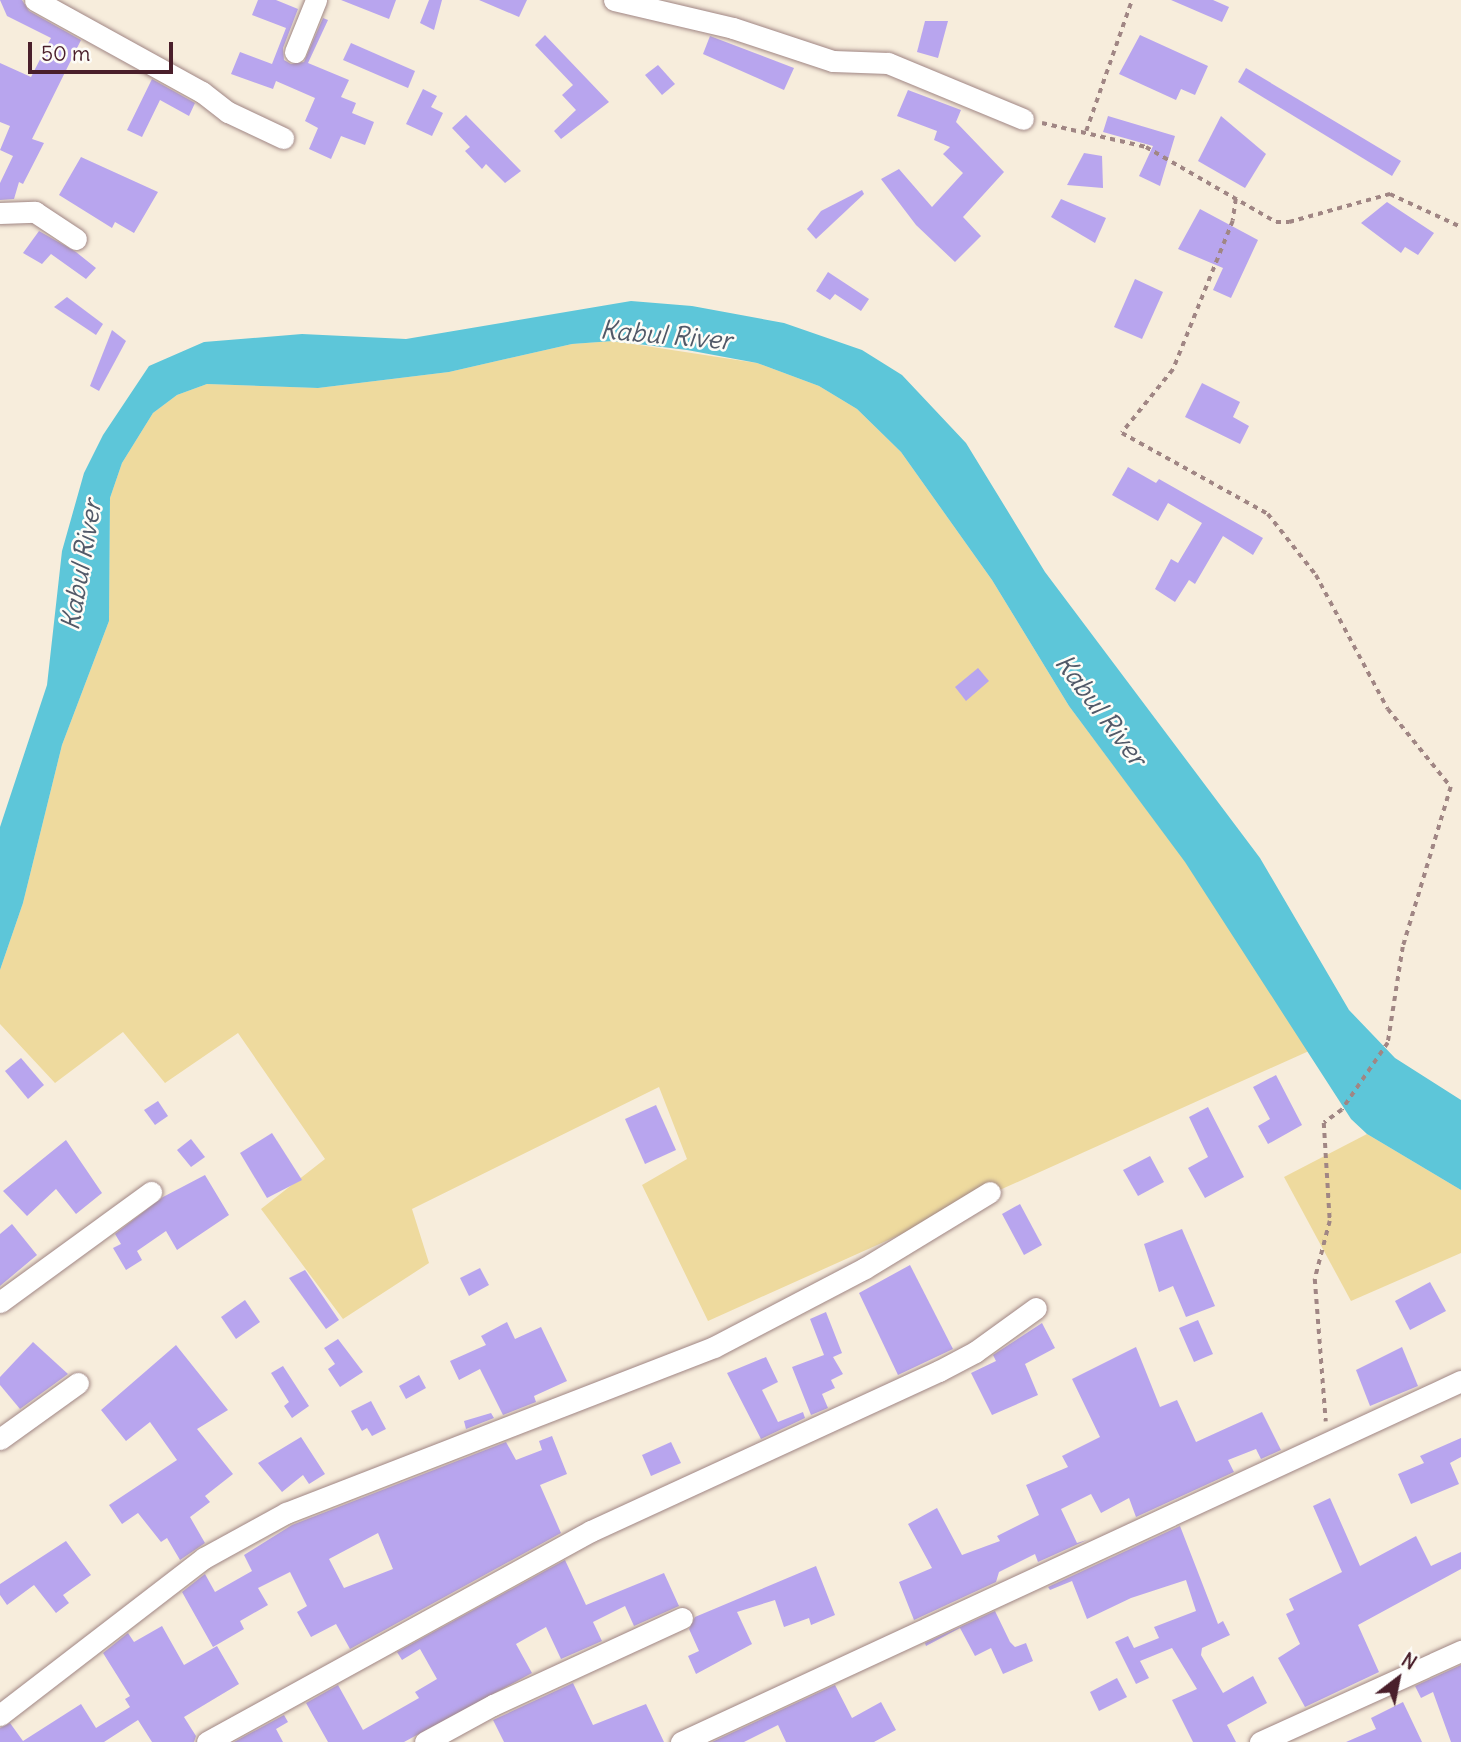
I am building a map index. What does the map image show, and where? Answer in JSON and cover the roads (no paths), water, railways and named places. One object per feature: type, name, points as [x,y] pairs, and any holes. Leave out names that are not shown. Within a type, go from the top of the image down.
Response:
[{"type":"street","points":[[35,0],[202,92],[228,112],[283,138]]},
{"type":"street","points":[[295,52],[317,0]]},
{"type":"street","points":[[614,0],[733,28],[833,61],[888,63],[1023,119]]},
{"type":"street","points":[[0,213],[35,212],[76,239]]},
{"type":"street","points":[[0,1302],[151,1192]]},
{"type":"street","points":[[0,1715],[204,1558],[286,1513],[714,1347],[864,1268],[990,1192]]},
{"type":"street","points":[[207,1742],[591,1531],[939,1371],[975,1352],[1036,1308]]},
{"type":"street","points":[[681,1742],[1461,1381]]},
{"type":"street","points":[[0,1439],[78,1383]]},
{"type":"street","points":[[425,1742],[493,1705],[682,1618]]},
{"type":"street","points":[[1260,1742],[1461,1651]]},
{"type":"water","name":"Kabul River","points":[[631,301],[692,306],[784,323],[862,350],[902,375],[966,443],[1045,572],[1260,858],[1349,1010],[1395,1058],[1461,1100],[1461,1190],[1367,1134],[1351,1119],[1185,862],[1069,706],[992,580],[901,452],[857,409],[819,386],[757,363],[687,350],[613,341],[572,344],[449,372],[318,388],[207,384],[177,395],[153,413],[122,463],[110,498],[109,621],[62,745],[23,903],[0,970],[0,827],[47,685],[62,551],[84,473],[103,435],[149,366],[204,342],[302,334],[406,339]]}]
